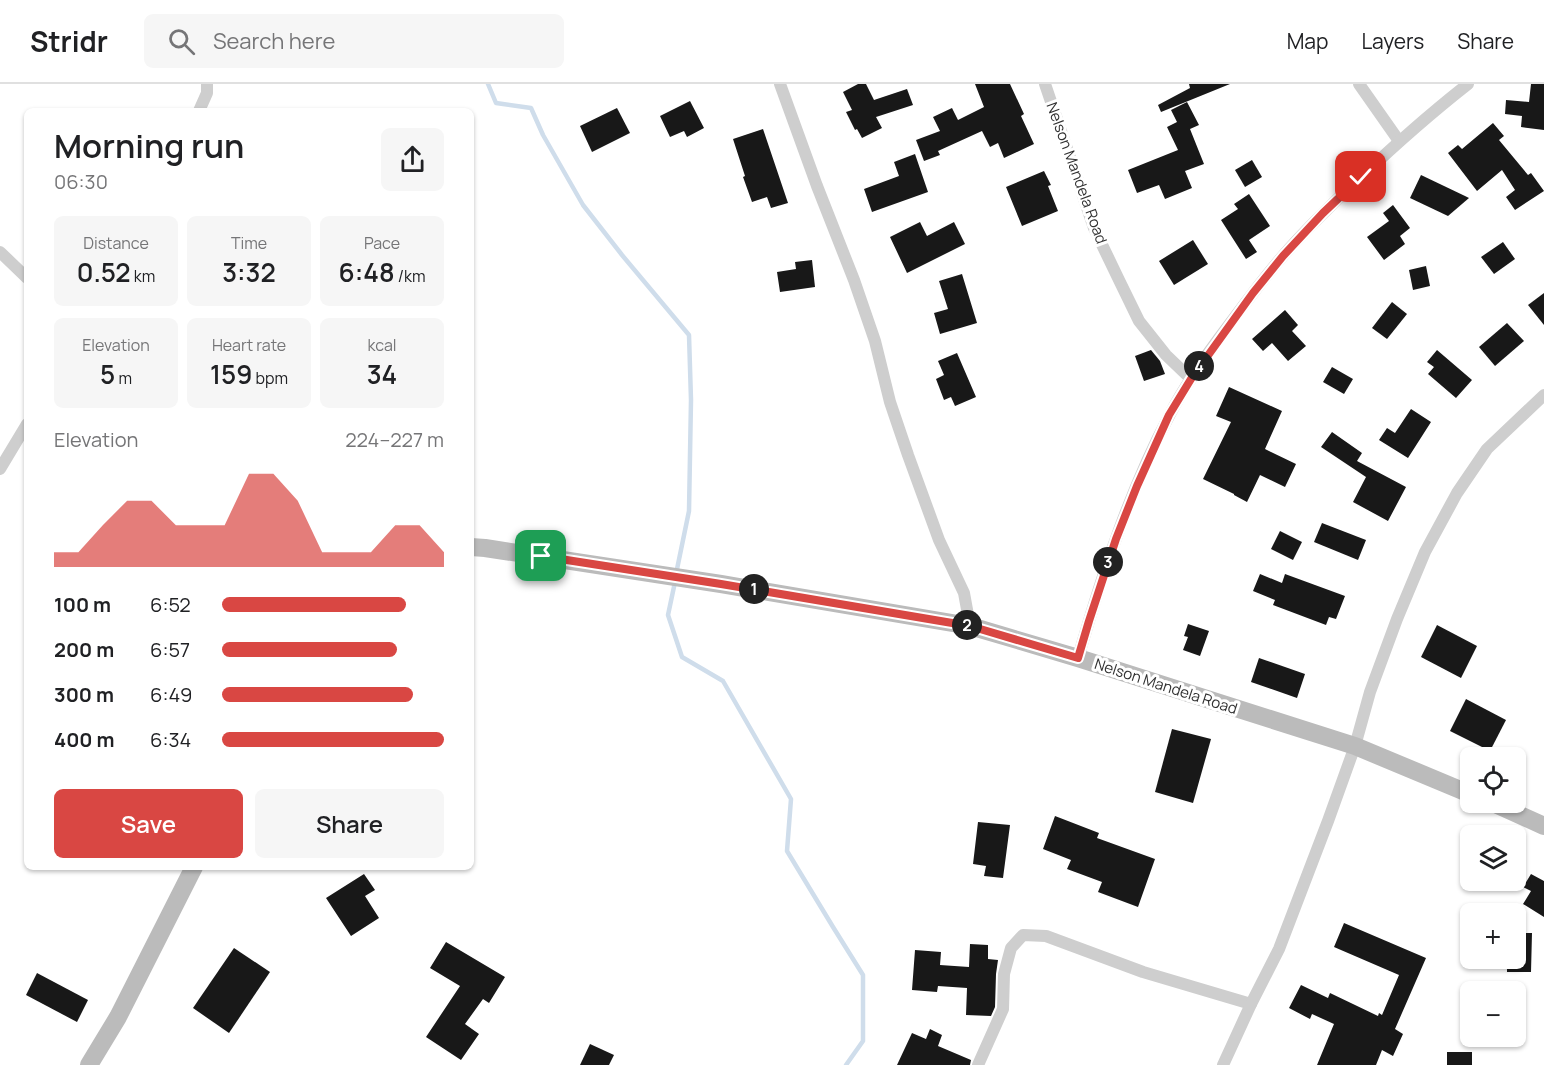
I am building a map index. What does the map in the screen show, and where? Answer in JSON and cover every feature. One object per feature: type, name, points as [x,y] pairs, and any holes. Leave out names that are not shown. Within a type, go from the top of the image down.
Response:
[{"type":"street","points":[[201,108],[207,93],[207,84]]},
{"type":"street","points":[[780,84],[854,280],[875,341],[890,402],[908,455],[939,540],[964,593],[970,626]]},
{"type":"street","name":"Nelson Mandela Road","points":[[1045,84],[1094,228],[1139,321],[1166,355],[1191,379]]},
{"type":"street","points":[[1359,84],[1399,141]]},
{"type":"street","name":"Nelson Mandela Road","points":[[1460,790],[1355,746],[1078,658],[1116,539],[1137,486],[1169,415],[1191,379],[1253,293],[1323,213],[1399,141],[1468,84]]},
{"type":"street","points":[[0,252],[24,275]]},
{"type":"street","points":[[1223,1065],[1279,949],[1355,746],[1374,682],[1397,619],[1425,552],[1457,493],[1487,449],[1544,395]]},
{"type":"street","points":[[0,469],[24,429]]},
{"type":"street","points":[[474,547],[596,564],[970,626],[1078,658]]},
{"type":"street","points":[[1515,813],[1544,826]]},
{"type":"street","points":[[89,1065],[118,1017],[192,870]]},
{"type":"street","points":[[978,1065],[1003,1009],[1004,974],[1011,948],[1023,935],[1046,936],[1143,972],[1251,1004]]},
{"type":"building","points":[[858,84],[866,84],[874,100],[907,89],[913,105],[876,117],[882,128],[862,138],[846,112],[852,110],[843,92]]},
{"type":"building","points":[[975,84],[1010,84],[1024,114],[1021,116],[1034,144],[1004,158],[998,143],[990,147],[982,131],[938,151],[940,155],[924,161],[916,140],[940,131],[933,117],[952,108],[958,120],[984,107]]},
{"type":"building","points":[[1189,84],[1230,84],[1161,112],[1158,105],[1190,88]]},
{"type":"building","points":[[1531,84],[1544,84],[1544,130],[1521,127],[1522,116],[1505,114],[1506,100],[1529,102]]},
{"type":"building","points":[[690,101],[704,128],[687,137],[684,131],[670,137],[660,116]]},
{"type":"building","points":[[1187,102],[1199,125],[1190,129],[1204,164],[1185,171],[1192,188],[1165,199],[1159,185],[1137,193],[1128,170],[1178,150],[1167,127],[1177,122],[1171,110]]},
{"type":"building","points":[[617,108],[630,133],[592,152],[580,126]]},
{"type":"building","points":[[1493,123],[1504,136],[1499,140],[1528,175],[1531,173],[1544,191],[1515,210],[1506,197],[1515,190],[1502,170],[1477,191],[1448,153],[1458,145],[1462,149]]},
{"type":"building","points":[[763,129],[788,203],[771,208],[767,197],[752,202],[733,139]]},
{"type":"building","points":[[915,154],[928,192],[872,212],[864,189],[899,176],[894,162]]},
{"type":"building","points":[[1252,160],[1262,177],[1245,187],[1235,170]]},
{"type":"building","points":[[1044,171],[1051,185],[1048,186],[1058,211],[1022,226],[1006,187]]},
{"type":"building","points":[[1421,175],[1469,198],[1448,216],[1410,198]]},
{"type":"building","points":[[1249,194],[1270,226],[1249,240],[1257,252],[1246,259],[1221,220],[1238,209],[1234,204]]},
{"type":"building","points":[[1393,205],[1410,228],[1400,236],[1405,244],[1384,260],[1367,237],[1389,221],[1383,213]]},
{"type":"building","points":[[920,222],[927,236],[954,222],[965,244],[907,273],[890,237]]},
{"type":"building","points":[[1193,240],[1208,264],[1174,285],[1159,261]]},
{"type":"building","points":[[1503,242],[1515,259],[1494,274],[1481,257]]},
{"type":"building","points":[[812,260],[815,287],[780,292],[777,272],[796,269],[795,262]]},
{"type":"building","points":[[1426,266],[1430,286],[1413,290],[1409,270]]},
{"type":"building","points":[[962,274],[977,323],[940,334],[934,313],[948,309],[939,281]]},
{"type":"building","points":[[1544,293],[1544,325],[1528,305]]},
{"type":"building","points":[[1392,302],[1407,314],[1387,339],[1372,328]]},
{"type":"building","points":[[1285,310],[1298,325],[1292,331],[1306,346],[1288,361],[1272,343],[1263,351],[1252,339]]},
{"type":"building","points":[[1507,323],[1524,341],[1495,366],[1479,347]]},
{"type":"building","points":[[1151,350],[1160,361],[1165,374],[1144,381],[1135,356]]},
{"type":"building","points":[[1437,350],[1472,380],[1456,398],[1428,374],[1434,367],[1427,362]]},
{"type":"building","points":[[957,353],[976,397],[955,406],[951,397],[944,400],[936,379],[944,375],[938,361]]},
{"type":"building","points":[[1332,367],[1353,379],[1344,394],[1323,382]]},
{"type":"building","points":[[1229,387],[1282,411],[1265,449],[1296,464],[1285,487],[1260,475],[1247,502],[1203,479],[1231,422],[1216,416]]},
{"type":"building","points":[[1411,409],[1431,422],[1408,458],[1379,440],[1387,428],[1395,433]]},
{"type":"building","points":[[1332,432],[1362,453],[1357,461],[1406,487],[1388,521],[1353,502],[1366,477],[1321,447]]},
{"type":"building","points":[[1322,523],[1366,540],[1358,560],[1314,542]]},
{"type":"building","points":[[1280,531],[1302,542],[1293,560],[1271,549]]},
{"type":"building","points":[[1260,574],[1282,583],[1285,574],[1345,596],[1336,619],[1329,617],[1326,625],[1273,605],[1275,600],[1253,591]]},
{"type":"building","points":[[1188,624],[1209,631],[1200,656],[1183,650],[1188,637],[1184,636]]},
{"type":"building","points":[[1437,625],[1477,646],[1461,678],[1421,657]]},
{"type":"building","points":[[1259,658],[1305,674],[1297,698],[1251,682]]},
{"type":"building","points":[[1466,699],[1506,720],[1492,747],[1482,747],[1450,731]]},
{"type":"building","points":[[1172,729],[1211,739],[1193,803],[1155,792]]},
{"type":"building","points":[[1055,816],[1099,833],[1097,838],[1155,859],[1138,907],[1098,892],[1102,882],[1067,869],[1071,860],[1043,849]]},
{"type":"building","points":[[978,822],[1010,825],[1003,878],[984,876],[986,866],[973,864]]},
{"type":"building","points":[[364,874],[375,890],[365,896],[379,918],[351,936],[326,898]]},
{"type":"building","points":[[1531,874],[1544,881],[1544,917],[1524,903],[1531,891],[1526,888],[1526,882]]},
{"type":"building","points":[[1344,923],[1426,958],[1395,1029],[1403,1034],[1393,1056],[1382,1050],[1376,1065],[1317,1065],[1334,1024],[1312,1014],[1310,1019],[1289,1008],[1301,985],[1328,998],[1330,993],[1378,1016],[1379,1013],[1382,1015],[1399,975],[1334,947]]},
{"type":"building","points":[[1526,933],[1532,933],[1531,972],[1507,972],[1507,969],[1526,969]]},
{"type":"building","points":[[446,942],[505,977],[489,1003],[483,999],[465,1024],[479,1034],[461,1060],[426,1037],[460,986],[430,968]]},
{"type":"building","points":[[970,944],[988,945],[988,959],[998,960],[995,1007],[991,1016],[966,1015],[967,988],[938,986],[937,992],[912,990],[915,950],[941,952],[940,965],[969,967]]},
{"type":"building","points":[[234,948],[270,972],[229,1033],[193,1008]]},
{"type":"building","points":[[37,973],[88,1000],[77,1022],[26,995]]},
{"type":"building","points":[[930,1029],[942,1035],[938,1046],[971,1060],[970,1065],[897,1065],[912,1033],[926,1039]]},
{"type":"building","points":[[590,1044],[614,1055],[609,1065],[580,1065]]},
{"type":"building","points":[[1447,1052],[1472,1052],[1472,1065],[1447,1065]]},
{"type":"waterway","points":[[488,84],[496,103],[531,108],[543,135],[583,205],[689,335],[691,400],[689,511],[676,574]]},
{"type":"waterway","points":[[675,582],[668,615],[682,657],[723,681],[791,799],[787,851],[863,975],[863,1041],[846,1065]]},
{"type":"route","points":[[541,556],[970,626],[1078,658],[1116,539],[1169,415],[1191,379],[1253,293],[1323,213],[1361,177]]}]
